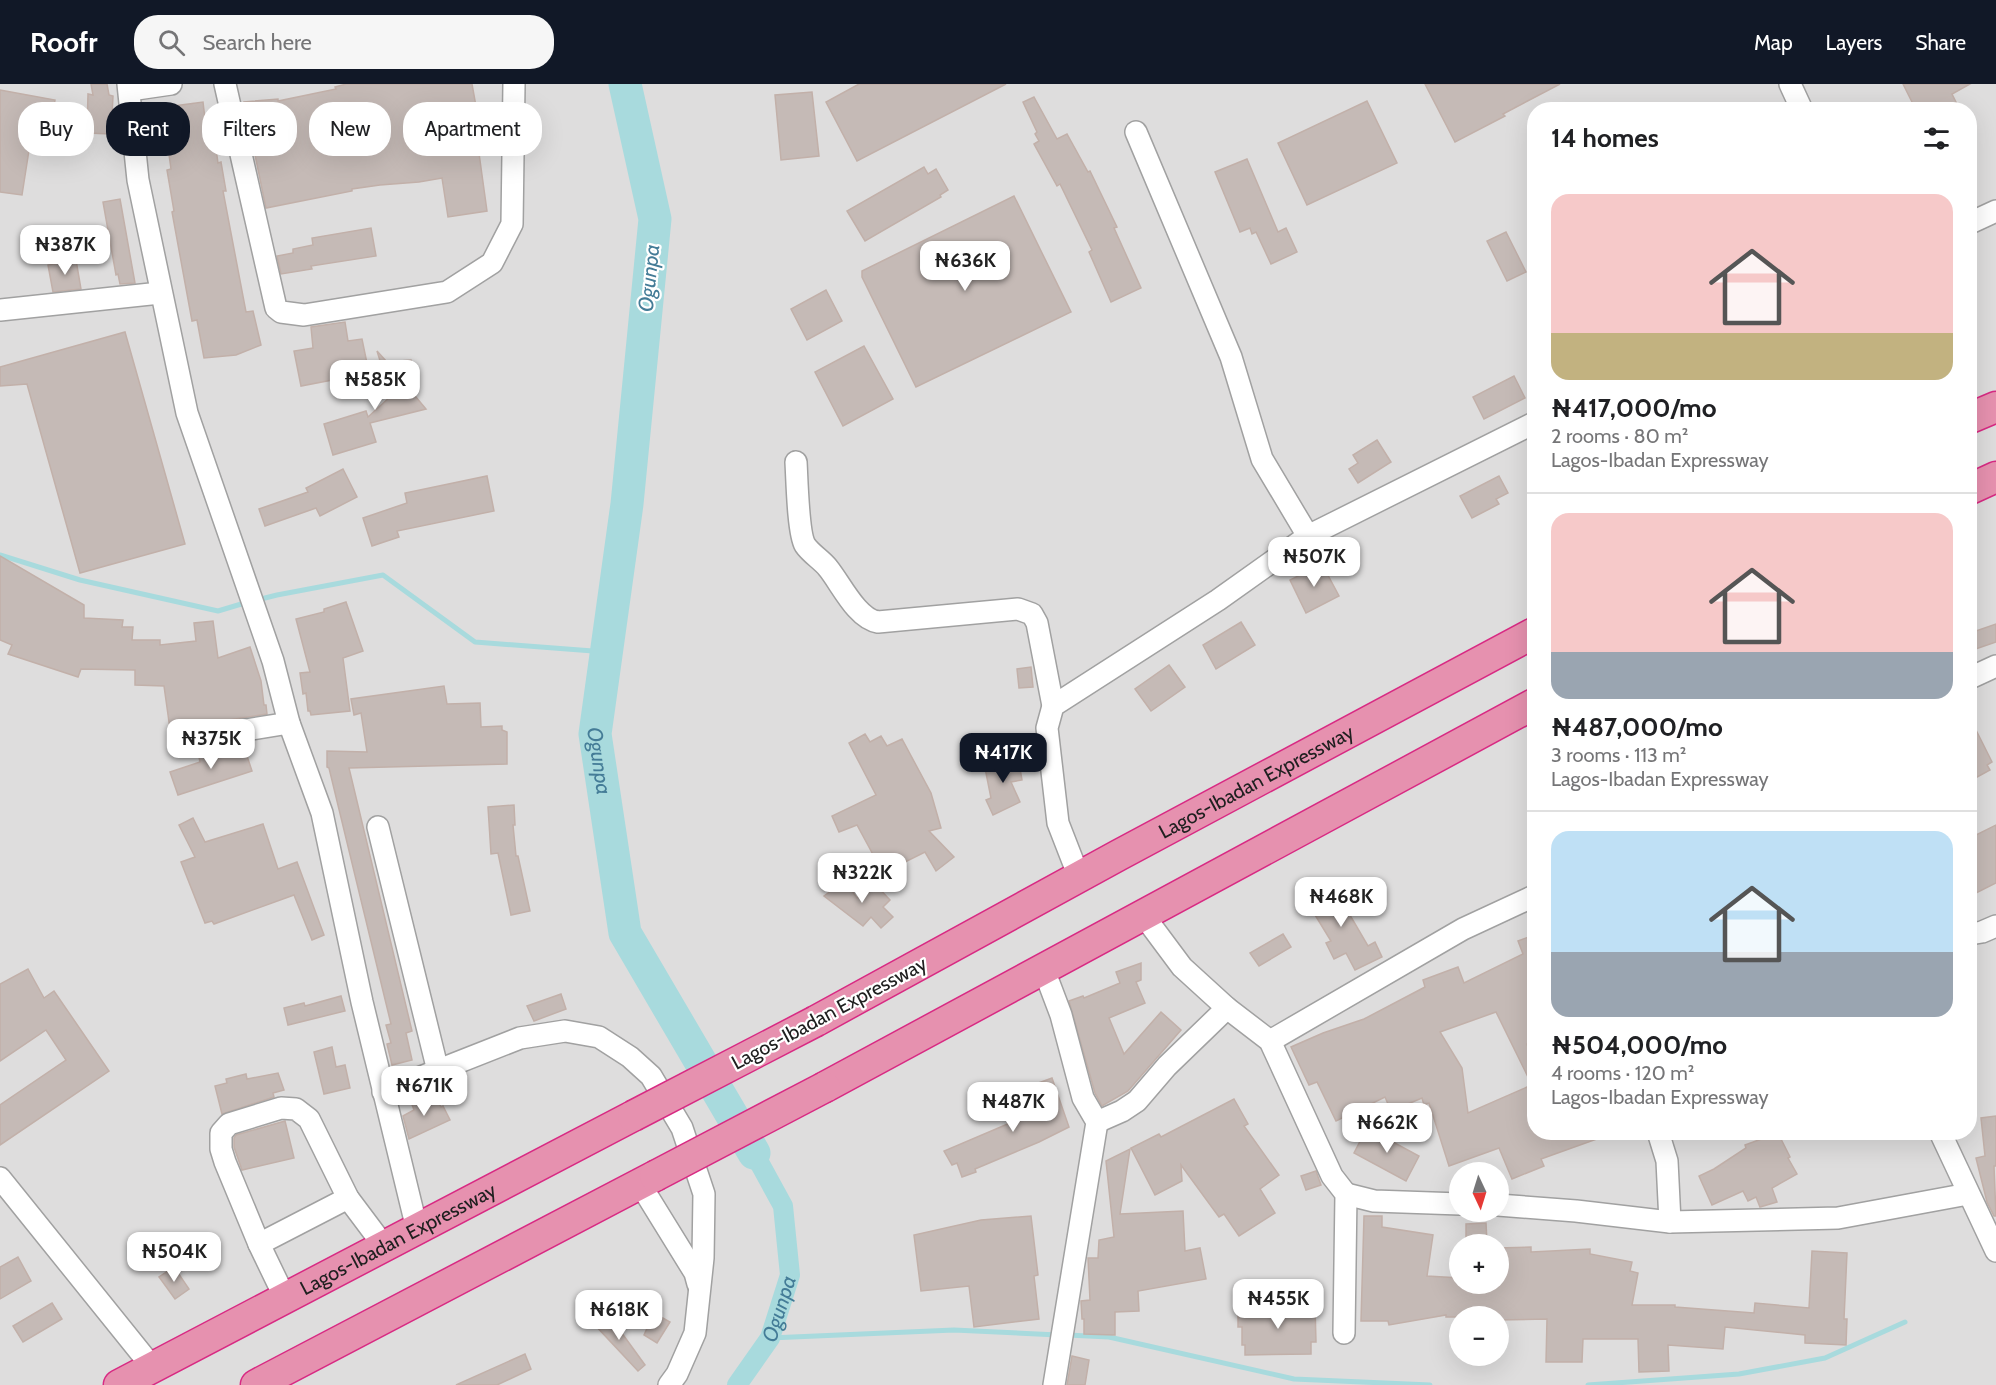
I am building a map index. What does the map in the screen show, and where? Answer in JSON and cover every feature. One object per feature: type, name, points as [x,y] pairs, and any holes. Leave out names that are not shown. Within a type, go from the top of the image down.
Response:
[{"type":"highway","points":[[1977,486],[1996,477]]},
{"type":"highway","name":"Lagos-Ibadan Expressway","points":[[119,1385],[816,1021],[1527,637]]},
{"type":"highway","points":[[256,1385],[825,1087],[1527,708]]},
{"type":"street","points":[[171,84],[129,87],[138,180],[160,293],[187,413],[273,662],[289,723],[322,813],[362,1002],[417,1230]]},
{"type":"street","points":[[225,84],[276,308],[281,312],[304,315],[447,292],[492,263],[512,224],[514,84]]},
{"type":"street","points":[[1790,84],[1798,102]]},
{"type":"street","points":[[1136,132],[1231,357],[1262,459],[1308,536]]},
{"type":"street","points":[[1977,220],[1996,211]]},
{"type":"street","points":[[0,310],[160,293]]},
{"type":"street","points":[[1053,706],[1218,600],[1308,536],[1527,426]]},
{"type":"street","points":[[796,462],[800,519],[805,545],[827,567],[862,614],[870,621],[1018,609],[1032,614],[1037,623],[1053,706],[1047,728],[1058,823],[1079,877]]},
{"type":"street","points":[[1977,675],[1996,666]]},
{"type":"street","points":[[189,739],[289,723]]},
{"type":"street","points":[[378,827],[438,1071]]},
{"type":"street","points":[[1270,1041],[1463,929],[1527,899]]},
{"type":"street","points":[[1144,916],[1182,967],[1227,1008],[1270,1041],[1332,1176],[1346,1194],[1374,1201],[1449,1204]]},
{"type":"street","points":[[1977,933],[1996,926]]},
{"type":"street","points":[[1044,970],[1061,1016],[1083,1098],[1097,1122],[1054,1385]]},
{"type":"street","points":[[1097,1122],[1122,1111],[1137,1101],[1167,1066],[1227,1008]]},
{"type":"street","points":[[384,1092],[520,1038],[565,1031],[599,1037],[630,1057],[651,1076],[682,1128],[704,1194],[700,1295],[696,1333],[677,1374],[669,1385]]},
{"type":"street","points":[[285,1298],[259,1244],[225,1162],[221,1149],[221,1133],[229,1124],[280,1108],[296,1109],[309,1119],[348,1198],[384,1246]]},
{"type":"street","points":[[1660,1140],[1667,1161],[1670,1222]]},
{"type":"street","points":[[1944,1140],[1996,1251]]},
{"type":"street","points":[[0,1178],[41,1226],[153,1368]]},
{"type":"street","points":[[647,1180],[695,1273],[700,1295]]},
{"type":"street","points":[[1344,1333],[1346,1194]]},
{"type":"street","points":[[1509,1206],[1670,1222],[1838,1218],[1968,1194]]},
{"type":"street","points":[[259,1244],[348,1198]]},
{"type":"shaded area","points":[[0,84],[1996,84],[1996,1385],[0,1385]]},
{"type":"building","points":[[91,84],[107,84],[109,95],[113,96],[113,102],[106,102],[106,134],[94,133],[94,102],[88,102],[88,94],[93,95]]},
{"type":"building","points":[[346,84],[472,84],[475,102],[403,102],[403,156],[479,156],[487,211],[448,217],[442,178],[352,189],[352,191],[266,208],[255,156],[297,156],[297,102],[244,102],[278,99],[278,101],[336,89],[335,87]]},
{"type":"building","points":[[859,84],[1006,84],[857,161],[826,102]]},
{"type":"building","points":[[1425,84],[1560,84],[1455,142]]},
{"type":"building","points":[[1903,84],[1970,84],[1952,94],[1956,102],[1912,102]]},
{"type":"building","points":[[0,90],[55,100],[55,102],[18,102],[18,156],[28,156],[22,195],[0,192]]},
{"type":"building","points":[[812,92],[819,156],[781,160],[775,95]]},
{"type":"building","points":[[1034,97],[1057,139],[1067,134],[1088,172],[1090,171],[1117,227],[1114,228],[1141,288],[1111,302],[1089,252],[1092,250],[1060,184],[1057,186],[1034,144],[1039,141],[1035,134],[1037,132],[1023,102]]},
{"type":"building","points":[[1367,101],[1397,163],[1307,205],[1278,143]]},
{"type":"building","points":[[202,102],[202,156],[217,156],[218,163],[221,162],[226,191],[223,191],[246,312],[253,311],[261,345],[236,355],[204,358],[197,320],[192,321],[172,212],[174,211],[167,170],[171,169],[169,156],[190,156],[190,104]]},
{"type":"building","points":[[1247,159],[1278,232],[1286,228],[1297,252],[1271,264],[1256,232],[1252,234],[1250,228],[1240,232],[1215,172]]},
{"type":"building","points":[[924,167],[928,174],[936,169],[948,190],[940,195],[941,197],[865,241],[847,211]]},
{"type":"building","points":[[1014,196],[1071,312],[916,387],[862,277],[862,271]]},
{"type":"building","points":[[120,199],[135,283],[120,284],[118,274],[116,275],[103,202]]},
{"type":"building","points":[[371,228],[376,256],[311,266],[312,269],[281,274],[277,256],[293,253],[293,249],[313,245],[312,238]]},
{"type":"building","points":[[1506,232],[1526,272],[1507,281],[1487,241]]},
{"type":"building","points":[[76,260],[81,289],[53,292],[48,265]]},
{"type":"building","points":[[826,290],[842,321],[807,340],[791,309]]},
{"type":"building","points":[[345,322],[348,341],[362,339],[369,373],[301,386],[294,351],[313,348],[311,327]]},
{"type":"building","points":[[125,332],[185,544],[80,573],[27,384],[0,386],[0,367]]},
{"type":"building","points":[[864,346],[893,399],[843,426],[815,372]]},
{"type":"building","points":[[377,351],[387,362],[411,360],[412,375],[400,378],[426,409],[370,423],[376,442],[333,455],[324,424],[366,411],[368,417],[391,396]]},
{"type":"building","points":[[1514,376],[1525,398],[1484,419],[1473,397]]},
{"type":"building","points":[[1377,440],[1391,462],[1358,483],[1349,469],[1358,463],[1353,455]]},
{"type":"building","points":[[343,469],[357,497],[320,516],[316,508],[265,526],[259,509],[308,492],[306,488]]},
{"type":"building","points":[[487,476],[494,511],[397,531],[399,537],[372,546],[363,518],[407,503],[405,493]]},
{"type":"building","points":[[1499,476],[1508,493],[1496,499],[1499,504],[1472,518],[1460,496]]},
{"type":"building","points":[[0,556],[84,605],[84,618],[123,620],[122,627],[133,627],[132,640],[160,640],[160,645],[196,641],[194,623],[213,621],[218,658],[250,647],[261,681],[267,714],[170,729],[164,686],[135,685],[135,670],[81,669],[78,677],[8,654],[12,645],[0,640]]},
{"type":"building","points":[[1322,564],[1339,596],[1306,613],[1290,580]]},
{"type":"building","points":[[346,602],[363,651],[343,658],[350,711],[311,715],[308,711],[306,693],[303,694],[300,673],[310,672],[296,619],[324,612],[324,609]]},
{"type":"building","points":[[1241,622],[1255,645],[1216,669],[1203,645]]},
{"type":"building","points":[[1996,624],[1996,642],[1977,649],[1977,631]]},
{"type":"building","points":[[1169,665],[1185,687],[1151,711],[1135,689]]},
{"type":"building","points":[[1031,667],[1033,687],[1019,688],[1017,669]]},
{"type":"building","points":[[444,686],[447,704],[480,703],[481,727],[502,726],[502,730],[507,732],[507,764],[349,768],[412,1031],[406,1033],[412,1060],[392,1065],[387,1044],[391,1043],[386,1025],[391,1024],[327,767],[327,751],[367,752],[361,713],[354,715],[351,699]]},
{"type":"building","points":[[1977,732],[1992,762],[1987,765],[1990,770],[1977,777]]},
{"type":"building","points":[[865,734],[870,742],[881,736],[887,746],[902,739],[931,793],[941,828],[929,831],[954,857],[936,871],[925,852],[883,873],[857,825],[839,832],[832,816],[876,795],[849,743]]},
{"type":"building","points":[[221,750],[245,750],[252,771],[178,795],[170,772],[200,762],[199,757]]},
{"type":"building","points":[[1018,757],[1022,780],[1011,782],[1020,802],[993,815],[986,800],[991,798],[984,763]]},
{"type":"building","points":[[514,805],[516,856],[518,856],[530,911],[511,915],[498,853],[491,854],[488,807]]},
{"type":"building","points":[[193,818],[205,842],[263,824],[278,869],[297,862],[324,935],[312,940],[294,895],[214,924],[212,921],[205,923],[181,862],[195,857],[179,825]]},
{"type":"building","points":[[1996,825],[1996,883],[1977,892],[1977,834]]},
{"type":"building","points":[[845,881],[857,898],[874,883],[890,900],[883,907],[893,917],[881,928],[871,917],[863,926],[824,896]]},
{"type":"building","points":[[1330,881],[1368,946],[1375,942],[1382,957],[1355,970],[1346,953],[1334,959],[1326,943],[1331,941],[1304,897]]},
{"type":"building","points":[[1283,934],[1291,947],[1259,966],[1250,953]]},
{"type":"building","points":[[1527,938],[1527,1075],[1496,1012],[1440,1032],[1462,1068],[1468,1113],[1527,1087],[1527,1140],[1594,1140],[1541,1159],[1544,1166],[1512,1179],[1509,1162],[1505,1162],[1499,1148],[1460,1162],[1449,1162],[1449,1166],[1429,1103],[1424,1105],[1422,1098],[1391,1111],[1385,1097],[1336,1121],[1317,1082],[1309,1085],[1291,1047],[1364,1019],[1425,987],[1423,980],[1458,967],[1464,983],[1523,954],[1518,941]]},
{"type":"building","points":[[1141,963],[1141,980],[1136,982],[1145,1003],[1109,1018],[1124,1054],[1161,1012],[1181,1030],[1128,1091],[1102,1106],[1095,1093],[1069,1001],[1083,996],[1084,998],[1120,983],[1116,972]]},
{"type":"building","points":[[28,969],[44,998],[54,991],[109,1071],[0,1145],[0,1105],[66,1060],[46,1030],[0,1061],[0,984]]},
{"type":"building","points":[[561,994],[566,1009],[534,1021],[527,1006]]},
{"type":"building","points":[[341,996],[345,1011],[288,1025],[284,1008],[304,1003],[305,1006]]},
{"type":"building","points":[[332,1047],[336,1067],[345,1065],[350,1088],[324,1094],[314,1052]]},
{"type":"building","points":[[278,1073],[284,1090],[273,1093],[274,1097],[222,1114],[215,1086],[227,1083],[226,1079],[246,1074],[247,1079]]},
{"type":"building","points":[[1052,1078],[1069,1127],[962,1177],[957,1163],[952,1165],[944,1151],[1010,1123],[1007,1116],[1040,1106],[1033,1085]]},
{"type":"building","points":[[424,1096],[427,1104],[437,1099],[450,1120],[409,1139],[403,1116],[414,1110],[411,1102]]},
{"type":"building","points":[[1234,1099],[1248,1124],[1244,1126],[1279,1175],[1260,1189],[1275,1213],[1239,1236],[1224,1214],[1219,1217],[1181,1165],[1182,1181],[1155,1195],[1131,1148],[1159,1134],[1161,1137]]},
{"type":"building","points":[[1996,1116],[1996,1166],[1994,1166],[1996,1216],[1994,1216],[1987,1202],[1976,1158],[1985,1156],[1981,1118]]},
{"type":"building","points":[[285,1121],[294,1158],[242,1170],[234,1147],[236,1135]]},
{"type":"building","points":[[1367,1128],[1419,1156],[1406,1181],[1354,1153]]},
{"type":"building","points":[[1759,1140],[1782,1140],[1797,1174],[1772,1188],[1777,1202],[1760,1207],[1756,1197],[1748,1201],[1743,1191],[1712,1205],[1699,1176],[1746,1148],[1745,1145]]},
{"type":"building","points":[[1130,1149],[1120,1214],[1183,1211],[1185,1251],[1200,1248],[1206,1279],[1138,1291],[1139,1311],[1115,1312],[1115,1335],[1084,1334],[1081,1301],[1090,1300],[1088,1258],[1098,1258],[1099,1240],[1114,1237],[1106,1161]]},
{"type":"building","points":[[1316,1171],[1321,1185],[1306,1190],[1301,1176]]},
{"type":"building","points":[[1031,1216],[1038,1275],[1034,1276],[1039,1319],[974,1327],[969,1286],[921,1291],[914,1235],[981,1220]]},
{"type":"building","points":[[1364,1216],[1382,1216],[1382,1227],[1433,1235],[1427,1276],[1449,1277],[1449,1294],[1509,1294],[1509,1248],[1531,1247],[1531,1252],[1590,1249],[1590,1254],[1632,1262],[1630,1271],[1638,1273],[1632,1305],[1675,1305],[1675,1307],[1754,1313],[1755,1303],[1809,1308],[1812,1251],[1847,1253],[1844,1319],[1847,1319],[1846,1345],[1805,1343],[1805,1335],[1725,1327],[1723,1349],[1668,1345],[1669,1371],[1639,1372],[1638,1339],[1583,1339],[1582,1362],[1546,1362],[1547,1319],[1509,1320],[1509,1306],[1449,1306],[1449,1317],[1446,1315],[1389,1325],[1388,1321],[1361,1321]]},
{"type":"building","points":[[1486,1223],[1487,1234],[1466,1234],[1466,1224]]},
{"type":"building","points":[[18,1257],[31,1281],[0,1299],[0,1267]]},
{"type":"building","points":[[174,1267],[189,1289],[175,1299],[159,1277]]},
{"type":"building","points":[[52,1303],[62,1319],[23,1342],[13,1326]]},
{"type":"building","points":[[1315,1306],[1316,1342],[1311,1342],[1311,1354],[1245,1355],[1245,1345],[1242,1345],[1242,1327],[1238,1327],[1238,1311],[1241,1311],[1241,1308]]},
{"type":"building","points":[[654,1313],[670,1322],[657,1343],[644,1335]]},
{"type":"building","points":[[608,1314],[645,1365],[638,1371],[594,1324]]},
{"type":"building","points":[[525,1354],[531,1369],[497,1385],[456,1385]]},
{"type":"building","points":[[1072,1356],[1089,1360],[1085,1385],[1067,1385]]},
{"type":"waterway","name":"Ogunpa","points":[[625,84],[655,219],[627,504],[595,734],[625,933],[754,1153]]},
{"type":"waterway","points":[[0,555],[80,580],[218,611],[248,602]]},
{"type":"waterway","points":[[257,600],[383,575],[475,642],[606,652]]},
{"type":"waterway","name":"Ogunpa","points":[[737,1385],[770,1338],[790,1275],[783,1206],[754,1153]]},
{"type":"waterway","points":[[1588,1385],[1739,1374],[1825,1358],[1905,1322]]},
{"type":"waterway","points":[[770,1338],[954,1330],[1058,1335]]},
{"type":"waterway","points":[[1067,1335],[1109,1337],[1294,1379],[1430,1385]]}]
